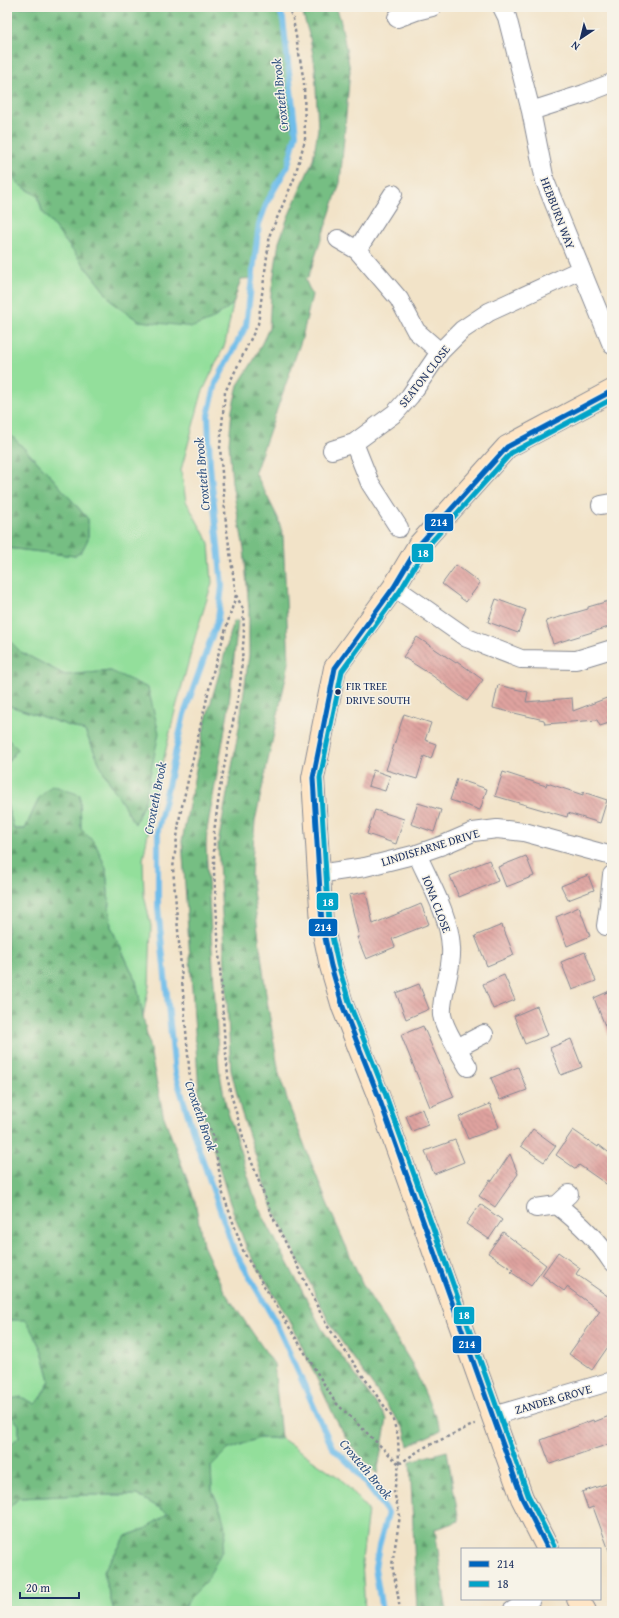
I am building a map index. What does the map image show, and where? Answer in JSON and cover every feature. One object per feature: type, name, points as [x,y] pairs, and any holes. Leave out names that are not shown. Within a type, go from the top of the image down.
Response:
[{"type":"street","name":"HEBBURN WAY","points":[[502,7],[530,111],[545,181],[580,270],[612,345]]},
{"type":"street","points":[[398,18],[421,8]]},
{"type":"street","points":[[530,111],[584,94],[612,83]]},
{"type":"street","points":[[357,250],[393,194]]},
{"type":"street","points":[[338,239],[357,250],[399,299],[416,331],[440,352]]},
{"type":"street","name":"SEATON CLOSE","points":[[332,450],[354,444],[395,413],[410,396],[440,352],[462,330],[489,312],[580,270]]},
{"type":"street","points":[[547,1548],[522,1498],[378,1094],[344,1006],[331,966],[322,924],[318,874],[314,778],[335,668],[394,587],[419,545],[507,447],[612,391]]},
{"type":"street","points":[[354,444],[370,483],[399,528]]},
{"type":"street","points":[[394,587],[467,638],[521,659],[576,660],[612,649]]},
{"type":"street","name":"LINDISFARNE DRIVE","points":[[318,874],[365,867],[418,854],[473,832],[497,829],[524,832],[612,856]]},
{"type":"street","name":"IONA CLOSE","points":[[418,854],[450,932],[451,964],[442,1014],[446,1029],[468,1067]]},
{"type":"street","points":[[606,926],[610,905],[612,875]]},
{"type":"street","points":[[457,1048],[484,1034]]},
{"type":"street","points":[[536,1208],[563,1200],[586,1229],[602,1246],[612,1262]]},
{"type":"street","name":"ZANDER GROVE","points":[[493,1416],[612,1381]]},
{"type":"street","points":[[512,1611],[529,1600]]},
{"type":"street","points":[[579,1600],[585,1611]]},
{"type":"path","points":[[288,7],[293,20],[304,82],[306,140],[294,179],[270,234],[258,324],[225,392],[220,447],[226,524],[236,595],[242,609],[244,633],[240,686],[220,788],[214,832],[215,880],[224,1030],[229,1087],[245,1144],[270,1212],[326,1324],[392,1417],[398,1436],[399,1464],[394,1492],[400,1516],[392,1565],[400,1611]]},
{"type":"path","points":[[236,595],[213,672],[180,815],[173,868],[191,1092],[213,1135],[223,1194],[244,1253],[335,1402],[399,1464]]},
{"type":"path","points":[[399,1464],[423,1448],[493,1416]]},
{"type":"green space","points":[[7,7],[278,7],[283,19],[296,134],[288,165],[267,202],[259,224],[253,278],[241,279],[233,304],[211,320],[193,327],[139,321],[115,305],[42,211],[38,196],[20,185],[7,170]]},
{"type":"green space","points":[[301,7],[336,7],[340,18],[350,70],[340,183],[308,278],[305,279],[312,295],[302,338],[255,472],[278,518],[283,536],[289,663],[255,821],[251,875],[266,994],[279,1074],[290,1108],[327,1203],[363,1285],[412,1364],[441,1430],[408,1446],[405,1431],[332,1328],[273,1208],[241,1111],[231,1070],[218,844],[239,728],[249,655],[249,610],[244,549],[232,483],[229,443],[232,410],[238,385],[254,360],[269,328],[271,294],[279,242],[288,217],[313,160],[318,129],[315,66],[310,38]]},
{"type":"green space","points":[[7,170],[20,185],[38,196],[42,211],[115,305],[139,321],[164,323],[211,320],[233,304],[225,344],[202,393],[181,470],[186,501],[209,543],[212,583],[196,634],[174,715],[154,801],[143,860],[144,895],[151,926],[149,986],[143,1017],[136,981],[111,927],[106,868],[95,843],[81,829],[80,795],[39,798],[25,829],[14,829],[7,804],[7,763],[18,749],[7,738],[7,705],[85,731],[104,773],[135,824],[145,800],[111,671],[65,675],[21,652],[7,638],[7,548],[75,556],[82,551],[88,538],[88,519],[48,473],[7,431]]},
{"type":"green space","points":[[7,431],[48,473],[88,519],[88,539],[82,551],[75,556],[7,548]]},
{"type":"green space","points":[[234,621],[238,621],[228,712],[207,830],[206,847],[219,1069],[226,1106],[253,1192],[262,1214],[322,1329],[387,1419],[377,1474],[350,1445],[335,1418],[292,1325],[247,1249],[230,1203],[203,1114],[199,1091],[182,841],[205,723]]},
{"type":"green space","points":[[7,638],[21,652],[65,675],[111,671],[148,688],[159,733],[145,800],[135,824],[104,773],[85,731],[7,705]]},
{"type":"green space","points":[[7,738],[18,749],[7,763]]},
{"type":"green space","points":[[52,785],[80,795],[81,829],[95,843],[106,868],[111,927],[136,981],[163,1114],[195,1201],[203,1245],[224,1291],[274,1364],[281,1438],[259,1438],[227,1450],[211,1466],[212,1490],[221,1511],[226,1531],[222,1551],[206,1582],[190,1598],[182,1611],[114,1611],[103,1572],[126,1536],[145,1529],[168,1513],[137,1495],[85,1495],[19,1498],[7,1509],[7,1445],[10,1445],[19,1437],[19,1425],[9,1413],[10,1399],[21,1397],[35,1404],[41,1398],[50,1380],[42,1351],[26,1320],[7,1320],[7,804],[14,829],[25,829],[39,798]]},
{"type":"green space","points":[[26,1319],[42,1351],[50,1380],[41,1398],[35,1404],[21,1397],[9,1413],[19,1425],[19,1437],[10,1445],[7,1445],[7,1320]]},
{"type":"green space","points":[[259,1438],[281,1438],[341,1479],[368,1510],[362,1560],[365,1611],[182,1611],[190,1598],[206,1582],[221,1511],[212,1490],[211,1466],[227,1450]]},
{"type":"green space","points":[[447,1451],[459,1521],[435,1529],[447,1611],[417,1611],[410,1461]]},
{"type":"green space","points":[[85,1495],[137,1495],[169,1513],[145,1529],[126,1536],[103,1572],[114,1611],[7,1611],[7,1509],[19,1498]]},
{"type":"building","points":[[456,565],[480,583],[466,602],[442,584]]},
{"type":"building","points":[[496,599],[526,610],[518,633],[488,622]]},
{"type":"building","points":[[612,600],[612,626],[553,644],[546,621],[588,609],[588,607]]},
{"type":"building","points":[[417,637],[456,663],[457,661],[483,680],[467,701],[430,674],[403,657]]},
{"type":"building","points":[[498,685],[528,692],[526,702],[572,698],[573,711],[612,696],[612,722],[600,726],[597,720],[545,724],[544,720],[493,708]]},
{"type":"building","points":[[404,714],[431,723],[425,740],[436,744],[431,759],[424,756],[417,779],[386,770]]},
{"type":"building","points":[[373,770],[390,776],[385,791],[368,786]]},
{"type":"building","points":[[503,772],[546,786],[547,783],[583,795],[583,792],[607,800],[600,823],[568,813],[567,817],[495,796]]},
{"type":"building","points":[[457,779],[487,789],[480,810],[450,800]]},
{"type":"building","points":[[418,803],[441,810],[434,832],[411,824]]},
{"type":"building","points":[[375,810],[404,819],[396,844],[367,834]]},
{"type":"building","points":[[526,856],[534,876],[506,887],[498,867]]},
{"type":"building","points":[[489,860],[498,881],[459,897],[450,876]]},
{"type":"building","points":[[588,875],[594,890],[568,900],[561,886]]},
{"type":"building","points":[[366,892],[373,924],[421,904],[429,924],[392,939],[395,947],[366,959],[357,937],[359,937],[349,895]]},
{"type":"building","points":[[579,907],[590,936],[567,946],[556,917]]},
{"type":"building","points":[[502,925],[514,955],[487,966],[475,936]]},
{"type":"building","points":[[585,952],[596,981],[572,990],[561,962]]},
{"type":"building","points":[[504,975],[515,1000],[493,1009],[483,984]]},
{"type":"building","points":[[419,984],[429,1009],[406,1019],[396,993]]},
{"type":"building","points":[[612,990],[612,1041],[611,1041],[594,998]]},
{"type":"building","points":[[537,1006],[548,1035],[525,1044],[514,1016]]},
{"type":"building","points":[[423,1026],[454,1097],[430,1107],[401,1035]]},
{"type":"building","points":[[571,1039],[582,1067],[561,1075],[550,1048]]},
{"type":"building","points":[[518,1067],[527,1090],[500,1100],[491,1078]]},
{"type":"building","points":[[490,1104],[499,1127],[468,1139],[459,1117]]},
{"type":"building","points":[[422,1109],[428,1125],[412,1131],[406,1116]]},
{"type":"building","points":[[533,1129],[556,1146],[544,1162],[521,1146]]},
{"type":"building","points":[[573,1130],[598,1147],[599,1145],[612,1155],[612,1188],[579,1165],[576,1169],[556,1155]]},
{"type":"building","points":[[455,1140],[464,1162],[434,1174],[425,1151]]},
{"type":"building","points":[[510,1154],[518,1174],[495,1207],[479,1196],[490,1180],[492,1181]]},
{"type":"building","points":[[480,1204],[502,1220],[489,1239],[466,1224]]},
{"type":"building","points":[[503,1232],[546,1265],[531,1286],[511,1272],[513,1270],[488,1253]]},
{"type":"building","points":[[558,1252],[580,1268],[576,1274],[609,1297],[612,1294],[612,1341],[592,1370],[569,1354],[600,1311],[567,1287],[564,1291],[542,1275]]},
{"type":"building","points":[[612,1415],[612,1443],[550,1464],[541,1440],[593,1420],[594,1422]]},
{"type":"building","points":[[612,1482],[612,1553],[610,1553],[593,1507],[588,1509],[582,1492]]},
{"type":"waterway","name":"Croxteth Brook","points":[[278,7],[283,19],[296,134],[288,165],[267,202],[259,224],[246,326],[216,383],[208,415],[210,465],[222,586],[218,619],[184,714],[158,830],[158,908],[175,1073],[196,1141],[234,1250],[276,1323],[332,1447],[354,1468],[388,1513],[375,1568],[382,1611]]},
{"type":"transit line","name":"214","points":[[547,1548],[522,1498],[378,1095],[343,1007],[331,966],[322,924],[313,778],[335,668],[394,587],[419,545],[507,447],[612,391]]},
{"type":"transit line","name":"18","points":[[554,1546],[528,1495],[385,1093],[350,1005],[338,964],[329,923],[320,778],[342,671],[400,591],[425,549],[511,453],[612,399]]},
{"type":"place","name":"FIR TREE DRIVE SOUTH","points":[[338,692]]}]
